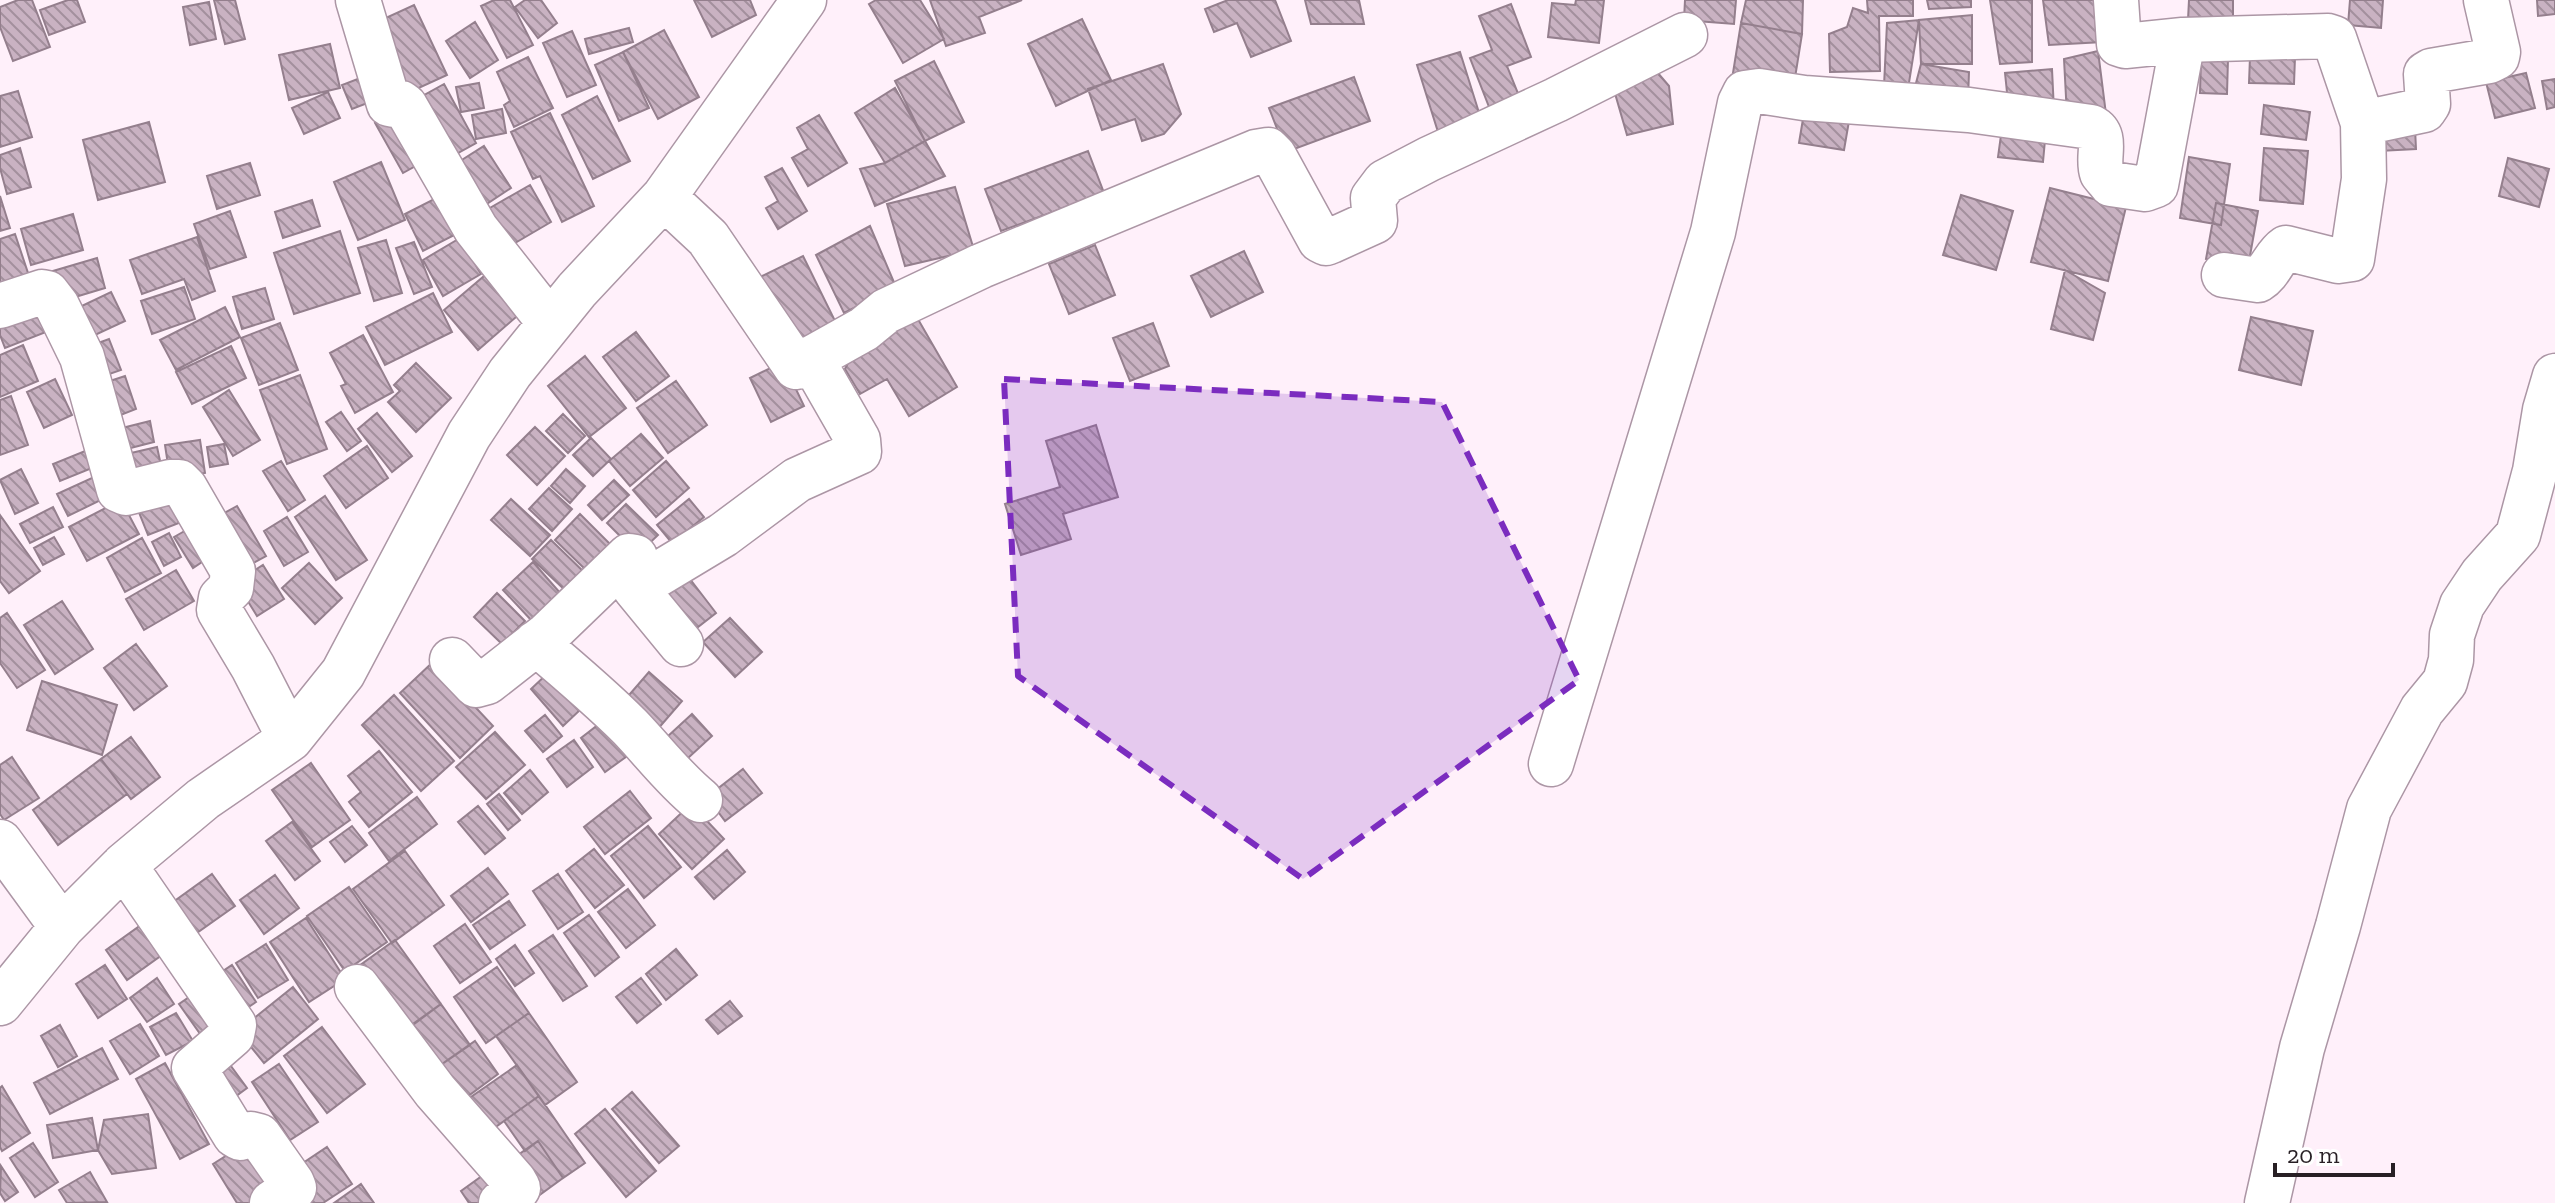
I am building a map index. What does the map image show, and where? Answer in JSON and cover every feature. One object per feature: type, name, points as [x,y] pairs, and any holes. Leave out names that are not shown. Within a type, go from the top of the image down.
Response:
[{"type":"street","points":[[358,0],[389,104],[401,103],[405,106],[476,229],[550,323]]},
{"type":"street","points":[[0,1003],[62,927],[135,881],[203,799],[290,739],[343,673],[469,435],[510,373],[577,290],[668,202],[804,0]]},
{"type":"street","points":[[2116,0],[2119,44],[2125,46],[2183,40],[2334,38],[2363,123],[2364,179],[2352,259],[2338,261],[2286,248],[2258,280],[2224,275]]},
{"type":"street","points":[[2363,123],[2424,110],[2428,104],[2426,74],[2431,71],[2497,57],[2486,0]]},
{"type":"street","points":[[668,202],[708,238],[796,367],[864,329],[886,311],[981,266],[1256,152],[1268,150],[1274,156],[1320,240],[1326,243],[1375,221],[1373,198],[1385,182],[1685,35]]},
{"type":"street","points":[[1551,764],[1713,232],[1740,103],[1745,93],[1759,91],[1804,98],[1969,110],[2091,127],[2101,135],[2101,169],[2111,184],[2150,189],[2156,185],[2183,40]]},
{"type":"street","points":[[0,306],[42,292],[47,293],[57,306],[82,357],[119,490],[126,493],[170,482],[179,482],[185,488],[233,571],[231,588],[221,598],[219,610],[290,739]]},
{"type":"street","points":[[635,588],[723,535],[797,480],[859,452],[858,440],[811,358]]},
{"type":"street","points":[[2267,1203],[2302,1048],[2369,809],[2422,710],[2445,682],[2451,660],[2452,635],[2462,605],[2482,575],[2518,535],[2555,376]]},
{"type":"street","points":[[452,660],[476,685],[481,685],[547,635],[629,556],[635,557],[635,588],[681,644]]},
{"type":"street","points":[[536,643],[589,688],[700,800]]},
{"type":"street","points":[[0,842],[62,927]]},
{"type":"street","points":[[135,881],[234,1025],[232,1035],[194,1068],[235,1135],[240,1138],[251,1134],[259,1136],[292,1183],[294,1188],[272,1203]]},
{"type":"street","points":[[357,987],[435,1091],[514,1181],[518,1188],[516,1192],[501,1203]]},
{"type":"highlighted area","points":[[1004,379],[1442,402],[1579,680],[1303,879],[1018,676]]},
{"type":"building","points":[[18,0],[32,0],[50,47],[13,61],[0,27],[0,7]]},
{"type":"building","points":[[77,0],[85,22],[49,35],[40,10]]},
{"type":"building","points":[[214,0],[235,0],[245,39],[225,44]]},
{"type":"building","points":[[494,0],[510,0],[533,45],[507,58],[481,6]]},
{"type":"building","points":[[525,0],[541,0],[557,23],[538,38],[515,7]]},
{"type":"building","points":[[694,0],[750,0],[756,15],[712,37]]},
{"type":"building","points":[[876,0],[920,0],[944,39],[903,63],[869,4]]},
{"type":"building","points":[[930,0],[1022,0],[979,17],[985,33],[946,46]]},
{"type":"building","points":[[1228,0],[1275,0],[1291,41],[1251,57],[1237,23],[1214,32],[1205,9]]},
{"type":"building","points":[[1305,0],[1359,0],[1364,24],[1311,24]]},
{"type":"building","points":[[1576,0],[1604,0],[1599,43],[1548,37],[1552,3],[1575,5]]},
{"type":"building","points":[[1685,0],[1736,0],[1734,24],[1684,20]]},
{"type":"building","points":[[1746,0],[1803,0],[1802,34],[1741,23]]},
{"type":"building","points":[[1867,0],[1913,0],[1913,16],[1879,16],[1880,71],[1830,72],[1829,34],[1847,27],[1853,8],[1868,13]]},
{"type":"building","points":[[1927,0],[1971,0],[1971,7],[1929,9]]},
{"type":"building","points":[[1990,0],[2032,0],[2032,62],[2000,64]]},
{"type":"building","points":[[2043,0],[2100,0],[2103,42],[2049,45]]},
{"type":"building","points":[[2189,0],[2233,0],[2233,20],[2188,20]]},
{"type":"building","points":[[2350,0],[2383,0],[2381,28],[2348,25]]},
{"type":"building","points":[[2537,0],[2555,0],[2555,14],[2538,16]]},
{"type":"building","points":[[209,2],[216,39],[190,45],[183,7]]},
{"type":"building","points":[[1511,4],[1531,57],[1507,66],[1521,101],[1491,112],[1470,58],[1492,50],[1479,16]]},
{"type":"building","points":[[414,5],[447,75],[410,92],[377,22]]},
{"type":"building","points":[[1972,15],[1972,64],[1921,64],[1919,20]]},
{"type":"building","points":[[1082,19],[1111,80],[1056,106],[1028,44]]},
{"type":"building","points":[[1919,20],[1908,89],[1884,86],[1887,23]]},
{"type":"building","points":[[475,22],[498,60],[470,78],[446,41]]},
{"type":"building","points":[[1741,23],[1802,34],[1794,84],[1733,73]]},
{"type":"building","points":[[629,28],[633,42],[589,54],[585,39]]},
{"type":"building","points":[[664,30],[699,97],[658,119],[623,52]]},
{"type":"building","points":[[572,31],[596,85],[567,97],[543,43]]},
{"type":"building","points":[[330,44],[340,88],[289,100],[279,55]]},
{"type":"building","points":[[2098,51],[2107,122],[2067,116],[2064,59]]},
{"type":"building","points":[[623,52],[649,108],[619,121],[595,65]]},
{"type":"building","points":[[1460,52],[1481,119],[1438,132],[1417,65]]},
{"type":"building","points":[[528,57],[553,108],[514,127],[504,105],[510,101],[497,72]]},
{"type":"building","points":[[2250,57],[2295,57],[2294,84],[2249,83]]},
{"type":"building","points":[[2201,58],[2228,59],[2227,94],[2200,93]]},
{"type":"building","points":[[934,61],[964,122],[925,141],[895,81]]},
{"type":"building","points":[[1163,64],[1181,114],[1164,134],[1142,141],[1135,119],[1102,130],[1088,89]]},
{"type":"building","points":[[1921,64],[1969,72],[1968,100],[1915,87]]},
{"type":"building","points":[[1651,65],[1669,86],[1673,124],[1627,135],[1612,83]]},
{"type":"building","points":[[2052,69],[2054,111],[2008,102],[2005,73]]},
{"type":"building","points":[[2526,73],[2535,108],[2495,118],[2486,82]]},
{"type":"building","points":[[368,75],[378,99],[352,109],[342,85]]},
{"type":"building","points":[[1354,77],[1370,121],[1286,152],[1269,108]]},
{"type":"building","points":[[2555,79],[2555,107],[2547,109],[2542,81]]},
{"type":"building","points":[[479,83],[484,108],[461,112],[456,87]]},
{"type":"building","points":[[444,84],[476,143],[442,162],[410,103]]},
{"type":"building","points":[[895,88],[925,141],[885,163],[855,113]]},
{"type":"building","points":[[18,91],[32,137],[0,147],[0,96]]},
{"type":"building","points":[[328,92],[340,118],[304,134],[292,108]]},
{"type":"building","points":[[597,96],[630,161],[593,179],[562,115]]},
{"type":"building","points":[[2264,105],[2310,112],[2306,140],[2261,134]]},
{"type":"building","points":[[400,109],[428,159],[403,173],[375,123]]},
{"type":"building","points":[[502,109],[506,133],[476,139],[472,115]]},
{"type":"building","points":[[550,113],[594,206],[562,222],[540,176],[533,179],[511,132]]},
{"type":"building","points":[[1804,113],[1849,121],[1844,150],[1799,143]]},
{"type":"building","points":[[819,115],[847,163],[808,186],[792,158],[808,149],[797,128]]},
{"type":"building","points":[[149,122],[165,182],[98,200],[83,140]]},
{"type":"building","points":[[2415,128],[2416,149],[2379,151],[2378,129]]},
{"type":"building","points":[[2001,135],[2045,140],[2043,162],[1998,157]]},
{"type":"building","points":[[925,141],[945,176],[875,206],[860,169],[885,163]]},
{"type":"building","points":[[484,146],[511,188],[473,213],[446,170]]},
{"type":"building","points":[[20,148],[31,187],[7,194],[0,155]]},
{"type":"building","points":[[2264,148],[2308,151],[2303,204],[2260,200]]},
{"type":"building","points":[[1088,151],[1104,193],[1001,231],[985,189]]},
{"type":"building","points":[[2189,157],[2230,164],[2221,225],[2180,218]]},
{"type":"building","points":[[2508,158],[2549,169],[2539,207],[2499,196]]},
{"type":"building","points":[[381,162],[405,220],[358,240],[334,182]]},
{"type":"building","points":[[250,163],[260,195],[217,209],[207,176]]},
{"type":"building","points":[[782,168],[807,211],[778,229],[766,208],[778,201],[765,177]]},
{"type":"building","points":[[530,185],[551,222],[510,246],[488,209]]},
{"type":"building","points":[[955,187],[974,250],[905,266],[887,204]]},
{"type":"building","points":[[2050,188],[2126,207],[2108,281],[2031,262]]},
{"type":"building","points":[[450,191],[468,228],[423,251],[405,214]]},
{"type":"building","points":[[1961,195],[2013,211],[1996,270],[1943,255]]},
{"type":"building","points":[[0,196],[10,228],[0,231]]},
{"type":"building","points":[[312,200],[320,226],[283,238],[275,212]]},
{"type":"building","points":[[2216,203],[2258,211],[2248,267],[2206,259]]},
{"type":"building","points":[[230,211],[246,257],[210,269],[194,224]]},
{"type":"building","points":[[73,214],[83,250],[31,265],[21,229]]},
{"type":"building","points":[[870,226],[896,287],[844,313],[816,255]]},
{"type":"building","points":[[340,231],[360,293],[294,314],[274,253]]},
{"type":"building","points":[[15,234],[29,276],[0,286],[0,239]]},
{"type":"building","points":[[197,237],[215,291],[192,300],[184,279],[142,294],[130,260]]},
{"type":"building","points":[[460,238],[481,274],[443,296],[423,260]]},
{"type":"building","points":[[386,240],[402,293],[374,301],[358,248]]},
{"type":"building","points":[[414,242],[432,287],[414,294],[396,248]]},
{"type":"building","points":[[1095,245],[1115,295],[1069,314],[1049,264]]},
{"type":"building","points":[[1244,251],[1263,292],[1211,317],[1191,276]]},
{"type":"building","points":[[803,256],[838,327],[790,350],[756,279]]},
{"type":"building","points":[[97,258],[105,288],[62,301],[53,271]]},
{"type":"building","points":[[2065,270],[2105,293],[2093,340],[2051,329]]},
{"type":"building","points":[[490,271],[523,311],[478,350],[444,310]]},
{"type":"building","points":[[184,287],[195,319],[152,334],[141,301]]},
{"type":"building","points":[[265,288],[274,319],[242,329],[233,297]]},
{"type":"building","points":[[111,292],[125,321],[80,342],[67,313]]},
{"type":"building","points":[[433,293],[452,332],[385,365],[366,327]]},
{"type":"building","points":[[33,300],[46,332],[5,348],[0,335],[0,313]]},
{"type":"building","points":[[225,307],[240,337],[176,370],[160,340]]},
{"type":"building","points":[[915,314],[957,387],[909,416],[887,379],[860,394],[845,369],[855,348]]},
{"type":"building","points":[[2251,317],[2313,331],[2301,385],[2239,370]]},
{"type":"building","points":[[280,323],[298,370],[259,385],[241,338]]},
{"type":"building","points":[[1153,323],[1169,366],[1130,381],[1113,338]]},
{"type":"building","points":[[636,332],[669,376],[636,401],[603,357]]},
{"type":"building","points":[[363,335],[393,392],[355,413],[341,386],[346,384],[330,353]]},
{"type":"building","points":[[109,339],[121,370],[95,379],[84,348]]},
{"type":"building","points":[[23,345],[38,381],[0,397],[0,355]]},
{"type":"building","points":[[231,346],[246,378],[192,404],[176,372]]},
{"type":"building","points":[[585,356],[626,408],[589,437],[548,386]]},
{"type":"building","points":[[783,362],[804,406],[771,422],[750,378]]},
{"type":"building","points":[[416,363],[451,398],[416,432],[388,402],[400,391],[394,385]]},
{"type":"building","points":[[300,375],[327,449],[287,464],[260,390]]},
{"type":"building","points":[[125,376],[136,409],[113,418],[101,384]]},
{"type":"building","points":[[55,379],[72,415],[44,428],[27,392]]},
{"type":"building","points":[[676,381],[707,425],[668,453],[637,408]]},
{"type":"building","points":[[229,390],[260,440],[233,456],[203,407]]},
{"type":"building","points":[[11,396],[28,445],[0,455],[0,400]]},
{"type":"building","points":[[341,412],[361,441],[347,451],[326,422]]},
{"type":"building","points":[[377,413],[412,456],[392,472],[358,429]]},
{"type":"building","points":[[563,414],[585,436],[568,453],[546,431]]},
{"type":"building","points":[[150,421],[154,442],[115,452],[110,431]]},
{"type":"building","points":[[1096,425],[1118,497],[1063,514],[1071,539],[1021,555],[1005,504],[1060,487],[1046,441]]},
{"type":"building","points":[[535,427],[565,456],[537,485],[507,455]]},
{"type":"building","points":[[641,434],[663,458],[630,486],[609,461]]},
{"type":"building","points":[[591,438],[611,459],[593,476],[573,455]]},
{"type":"building","points":[[200,440],[205,473],[170,478],[165,445]]},
{"type":"building","points":[[224,444],[228,464],[210,467],[207,447]]},
{"type":"building","points":[[367,446],[388,478],[346,508],[324,476]]},
{"type":"building","points":[[157,447],[164,479],[125,488],[118,456]]},
{"type":"building","points":[[90,449],[97,466],[60,481],[53,464]]},
{"type":"building","points":[[281,461],[305,500],[288,511],[263,471]]},
{"type":"building","points":[[666,461],[689,488],[656,517],[633,490]]},
{"type":"building","points":[[21,469],[38,503],[15,514],[0,480]]},
{"type":"building","points":[[566,469],[585,486],[570,503],[551,486]]},
{"type":"building","points":[[105,472],[115,493],[68,516],[57,494]]},
{"type":"building","points":[[614,480],[629,495],[602,520],[588,505]]},
{"type":"building","points":[[166,487],[179,523],[148,535],[134,500]]},
{"type":"building","points":[[549,488],[572,509],[552,531],[529,509]]},
{"type":"building","points":[[325,496],[367,560],[336,580],[295,517]]},
{"type":"building","points":[[511,499],[550,535],[530,556],[491,520]]},
{"type":"building","points":[[689,499],[704,517],[672,543],[657,525]]},
{"type":"building","points":[[121,500],[139,534],[87,561],[69,527]]},
{"type":"building","points":[[626,504],[658,535],[638,554],[607,523]]},
{"type":"building","points":[[237,506],[266,556],[239,571],[210,521]]},
{"type":"building","points":[[53,507],[63,527],[30,543],[20,524]]},
{"type":"building","points":[[580,514],[612,546],[588,572],[555,540]]},
{"type":"building","points":[[0,515],[40,571],[9,593],[0,581]]},
{"type":"building","points":[[287,517],[308,552],[284,566],[264,531]]},
{"type":"building","points":[[190,528],[208,558],[193,568],[174,537]]},
{"type":"building","points":[[169,533],[181,557],[164,566],[152,542]]},
{"type":"building","points":[[54,537],[64,554],[43,565],[34,548]]},
{"type":"building","points":[[142,538],[161,573],[125,592],[107,558]]},
{"type":"building","points":[[551,540],[584,572],[566,591],[532,559]]},
{"type":"building","points":[[533,562],[561,594],[532,621],[503,590]]},
{"type":"building","points":[[309,563],[342,598],[315,624],[282,588]]},
{"type":"building","points":[[263,565],[284,599],[257,616],[236,582]]},
{"type":"building","points":[[680,566],[716,613],[689,634],[654,587]]},
{"type":"building","points":[[176,570],[194,601],[144,630],[126,599]]},
{"type":"building","points":[[497,593],[525,621],[502,644],[474,617]]},
{"type":"building","points":[[62,601],[93,649],[55,674],[24,625]]},
{"type":"building","points":[[7,613],[45,670],[17,688],[0,663],[0,618]]},
{"type":"building","points":[[730,618],[762,652],[735,677],[703,642]]},
{"type":"building","points":[[136,644],[167,686],[134,710],[104,668]]},
{"type":"building","points":[[433,662],[493,726],[460,758],[400,693]]},
{"type":"building","points":[[649,672],[682,701],[650,738],[617,709]]},
{"type":"building","points":[[548,673],[580,710],[563,726],[531,689]]},
{"type":"building","points":[[42,681],[117,705],[102,755],[27,730]]},
{"type":"building","points":[[394,695],[454,761],[421,791],[362,725]]},
{"type":"building","points":[[612,714],[637,749],[605,772],[581,738]]},
{"type":"building","points":[[692,714],[712,736],[675,770],[655,748]]},
{"type":"building","points":[[545,715],[562,736],[543,752],[525,731]]},
{"type":"building","points":[[495,732],[525,765],[486,799],[456,767]]},
{"type":"building","points":[[131,737],[160,777],[131,799],[101,759]]},
{"type":"building","points":[[574,740],[593,767],[567,787],[547,759]]},
{"type":"building","points":[[379,751],[412,792],[369,827],[349,802],[361,792],[348,776]]},
{"type":"building","points":[[12,757],[39,798],[4,820],[0,814],[0,765]]},
{"type":"building","points":[[101,759],[127,794],[58,845],[33,810]]},
{"type":"building","points":[[311,763],[350,820],[312,847],[272,790]]},
{"type":"building","points":[[743,769],[762,793],[725,821],[707,797]]},
{"type":"building","points":[[530,770],[548,792],[522,814],[504,793]]},
{"type":"building","points":[[630,791],[651,818],[605,854],[584,827]]},
{"type":"building","points":[[499,794],[520,820],[508,830],[487,804]]},
{"type":"building","points":[[417,797],[437,824],[389,861],[369,833]]},
{"type":"building","points":[[691,804],[724,839],[692,869],[659,834]]},
{"type":"building","points":[[478,806],[505,838],[485,854],[458,822]]},
{"type":"building","points":[[292,822],[320,861],[295,880],[266,841]]},
{"type":"building","points":[[352,826],[367,845],[345,862],[330,842]]},
{"type":"building","points":[[648,826],[681,867],[644,898],[611,856]]},
{"type":"building","points":[[594,849],[624,885],[595,908],[566,871]]},
{"type":"building","points":[[727,850],[745,872],[714,899],[695,877]]},
{"type":"building","points":[[405,851],[444,905],[392,943],[353,889]]},
{"type":"building","points":[[488,868],[508,894],[471,922],[451,896]]},
{"type":"building","points":[[212,874],[235,906],[184,942],[162,910]]},
{"type":"building","points":[[558,874],[583,912],[558,929],[533,891]]},
{"type":"building","points":[[275,875],[299,908],[264,934],[240,900]]},
{"type":"building","points":[[349,887],[387,942],[345,971],[307,916]]},
{"type":"building","points":[[628,889],[655,925],[626,948],[598,912]]},
{"type":"building","points":[[509,901],[525,925],[490,949],[473,925]]},
{"type":"building","points":[[589,915],[619,957],[595,976],[564,933]]},
{"type":"building","points":[[306,918],[345,979],[309,1002],[270,942]]},
{"type":"building","points":[[465,924],[491,962],[460,983],[434,946]]},
{"type":"building","points":[[141,925],[162,955],[127,980],[106,950]]},
{"type":"building","points":[[553,935],[587,986],[563,1001],[529,951]]},
{"type":"building","points":[[395,940],[441,1004],[398,1036],[352,971]]},
{"type":"building","points":[[266,944],[288,980],[258,998],[236,963]]},
{"type":"building","points":[[515,945],[534,973],[515,986],[496,959]]},
{"type":"building","points":[[676,949],[697,975],[666,1000],[646,974]]},
{"type":"building","points":[[105,965],[127,999],[98,1018],[76,984]]},
{"type":"building","points":[[232,965],[256,1002],[232,1018],[208,981]]},
{"type":"building","points":[[497,967],[529,1013],[486,1043],[454,997]]},
{"type":"building","points":[[157,978],[174,1004],[147,1022],[130,998]]},
{"type":"building","points":[[641,978],[661,1004],[637,1023],[616,997]]},
{"type":"building","points":[[293,987],[318,1019],[264,1063],[238,1031]]},
{"type":"building","points":[[198,991],[220,1025],[203,1038],[179,1004]]},
{"type":"building","points":[[730,1001],[742,1016],[718,1034],[706,1020]]},
{"type":"building","points":[[441,1004],[470,1045],[432,1071],[403,1031]]},
{"type":"building","points":[[176,1013],[193,1041],[166,1055],[150,1027]]},
{"type":"building","points":[[529,1013],[577,1082],[545,1105],[496,1036]]},
{"type":"building","points":[[140,1024],[159,1056],[130,1074],[110,1041]]},
{"type":"building","points":[[60,1025],[77,1056],[58,1067],[41,1036]]},
{"type":"building","points":[[322,1027],[365,1084],[327,1113],[284,1056]]},
{"type":"building","points":[[475,1041],[498,1074],[456,1105],[432,1071]]},
{"type":"building","points":[[102,1048],[118,1079],[50,1114],[34,1083]]},
{"type":"building","points":[[220,1051],[247,1088],[228,1102],[202,1065]]},
{"type":"building","points":[[165,1063],[209,1144],[180,1159],[136,1079]]},
{"type":"building","points":[[279,1064],[318,1122],[290,1140],[252,1082]]},
{"type":"building","points":[[517,1065],[539,1096],[490,1131],[468,1099]]},
{"type":"building","points":[[2,1086],[30,1133],[2,1151],[0,1088]]},
{"type":"building","points":[[632,1092],[679,1146],[659,1163],[612,1109]]},
{"type":"building","points":[[539,1096],[585,1163],[563,1178],[538,1141],[525,1151],[504,1121]]},
{"type":"building","points":[[605,1109],[656,1171],[626,1197],[575,1134]]},
{"type":"building","points":[[148,1114],[156,1168],[112,1174],[98,1150],[104,1120]]},
{"type":"building","points":[[92,1118],[98,1150],[53,1158],[47,1125]]},
{"type":"building","points":[[538,1141],[563,1178],[534,1199],[508,1162]]},
{"type":"building","points":[[248,1142],[277,1189],[254,1203],[237,1203],[213,1164]]},
{"type":"building","points":[[33,1143],[58,1182],[35,1197],[10,1158]]},
{"type":"building","points":[[327,1147],[352,1184],[323,1203],[308,1203],[288,1173]]},
{"type":"building","points":[[1,1166],[18,1192],[5,1201],[0,1193]]},
{"type":"building","points":[[493,1168],[492,1203],[469,1203],[461,1191]]},
{"type":"building","points":[[90,1172],[107,1202],[67,1203],[59,1190]]},
{"type":"building","points":[[361,1184],[374,1203],[334,1203]]}]
